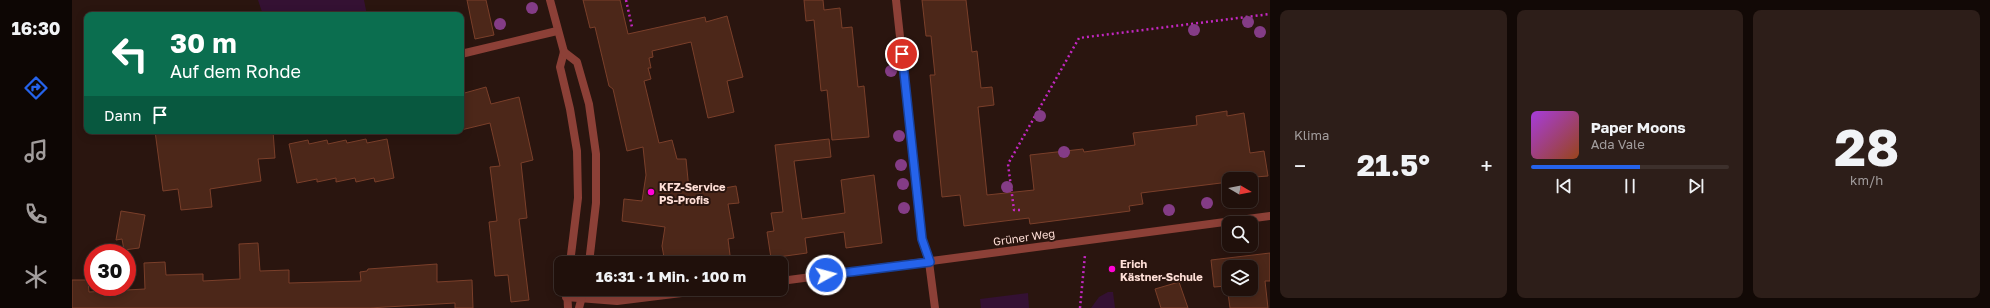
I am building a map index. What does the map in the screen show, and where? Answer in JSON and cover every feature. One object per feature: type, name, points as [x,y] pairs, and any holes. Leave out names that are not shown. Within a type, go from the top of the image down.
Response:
[{"type":"street","points":[[550,0],[564,52],[560,66],[575,133],[578,198],[571,256]]},
{"type":"street","points":[[896,0],[922,239],[930,262],[935,308]]},
{"type":"street","points":[[464,53],[558,31]]},
{"type":"street","points":[[564,52],[577,62],[589,104],[596,154],[596,203],[590,256]]},
{"type":"street","name":"Grüner Weg","points":[[788,280],[930,262],[1084,239],[1270,216]]},
{"type":"street","points":[[566,296],[568,308]]},
{"type":"street","points":[[576,296],[617,301],[657,296]]},
{"type":"street","points":[[579,308],[583,298]]},
{"type":"path","points":[[626,0],[632,27]]},
{"type":"path","points":[[1020,210],[1014,210],[1008,164],[1079,38],[1270,14]]},
{"type":"path","points":[[1080,308],[1085,261]]},
{"type":"shaded area","points":[[258,0],[364,0],[366,12],[262,12]]},
{"type":"shaded area","points":[[1108,292],[1113,292],[1115,308],[1091,308],[1099,297]]},
{"type":"shaded area","points":[[1028,293],[1029,308],[981,308],[980,299]]},
{"type":"building","points":[[467,0],[486,0],[494,35],[475,39]]},
{"type":"building","points":[[583,0],[620,0],[628,34],[705,17],[706,22],[727,16],[743,77],[727,81],[734,112],[708,118],[691,42],[652,51],[653,57],[649,58],[651,68],[648,68],[651,79],[644,81],[659,143],[672,140],[677,159],[686,159],[689,190],[707,188],[707,191],[736,186],[739,203],[728,204],[734,238],[728,239],[730,256],[664,256],[662,246],[665,227],[622,221],[624,199],[642,201],[646,175],[643,147],[627,151],[613,89],[609,86],[595,27],[590,28]]},
{"type":"building","points":[[804,0],[823,0],[824,10],[840,8],[842,28],[852,27],[858,87],[864,86],[869,137],[832,140],[827,90],[821,91],[814,20],[806,21]]},
{"type":"building","points":[[922,0],[966,0],[972,52],[977,51],[981,88],[992,87],[994,105],[978,107],[987,195],[1034,190],[1030,155],[1083,149],[1084,152],[1135,145],[1133,133],[1197,125],[1196,116],[1227,111],[1227,116],[1244,113],[1250,153],[1264,151],[1268,176],[1258,177],[1258,172],[1222,172],[1222,183],[1141,193],[1143,204],[1129,206],[1130,211],[1030,224],[1029,218],[964,226],[960,195],[942,197],[930,75],[935,75],[931,36],[926,36]]},
{"type":"building","points":[[486,87],[491,104],[519,97],[533,160],[521,163],[527,218],[519,219],[529,300],[511,302],[508,275],[495,276],[489,222],[497,221],[490,167],[500,166],[490,123],[464,129],[464,93]]},
{"type":"building","points":[[155,134],[273,134],[275,158],[258,159],[261,181],[210,189],[212,207],[181,210],[178,189],[163,191]]},
{"type":"building","points":[[366,139],[367,143],[387,139],[394,178],[375,182],[374,178],[356,182],[355,178],[336,182],[336,178],[317,182],[317,179],[297,183],[289,144],[308,140],[309,144],[327,140],[328,144],[346,140],[347,143]]},
{"type":"building","points":[[829,139],[831,157],[794,161],[802,219],[845,213],[841,180],[874,175],[882,243],[846,248],[844,232],[805,238],[807,253],[785,256],[771,256],[767,232],[774,231],[771,213],[783,212],[775,145]]},
{"type":"building","points":[[121,211],[145,215],[139,248],[136,248],[136,244],[123,244],[122,239],[116,240]]},
{"type":"building","points":[[258,243],[260,271],[289,270],[289,283],[361,281],[360,272],[367,271],[368,269],[437,264],[437,282],[472,280],[473,308],[455,308],[455,303],[369,308],[72,308],[72,280],[84,280],[84,296],[136,296],[136,289],[145,289],[144,263],[165,262],[166,275],[203,274],[203,281],[240,279],[239,244]]},
{"type":"building","points":[[1270,253],[1270,281],[1265,281],[1268,308],[1230,308],[1228,296],[1258,296],[1258,260],[1222,260],[1222,286],[1214,287],[1211,260]]},
{"type":"building","points":[[1179,282],[1188,308],[1161,308],[1155,289]]},
{"type":"place","name":"KFZ-Service PS-Profis","points":[[651,192]]},
{"type":"place","name":"Erich Kästner-Schule","points":[[1112,269]]},
{"type":"route","points":[[826,275],[930,262],[922,239],[902,54]]}]
